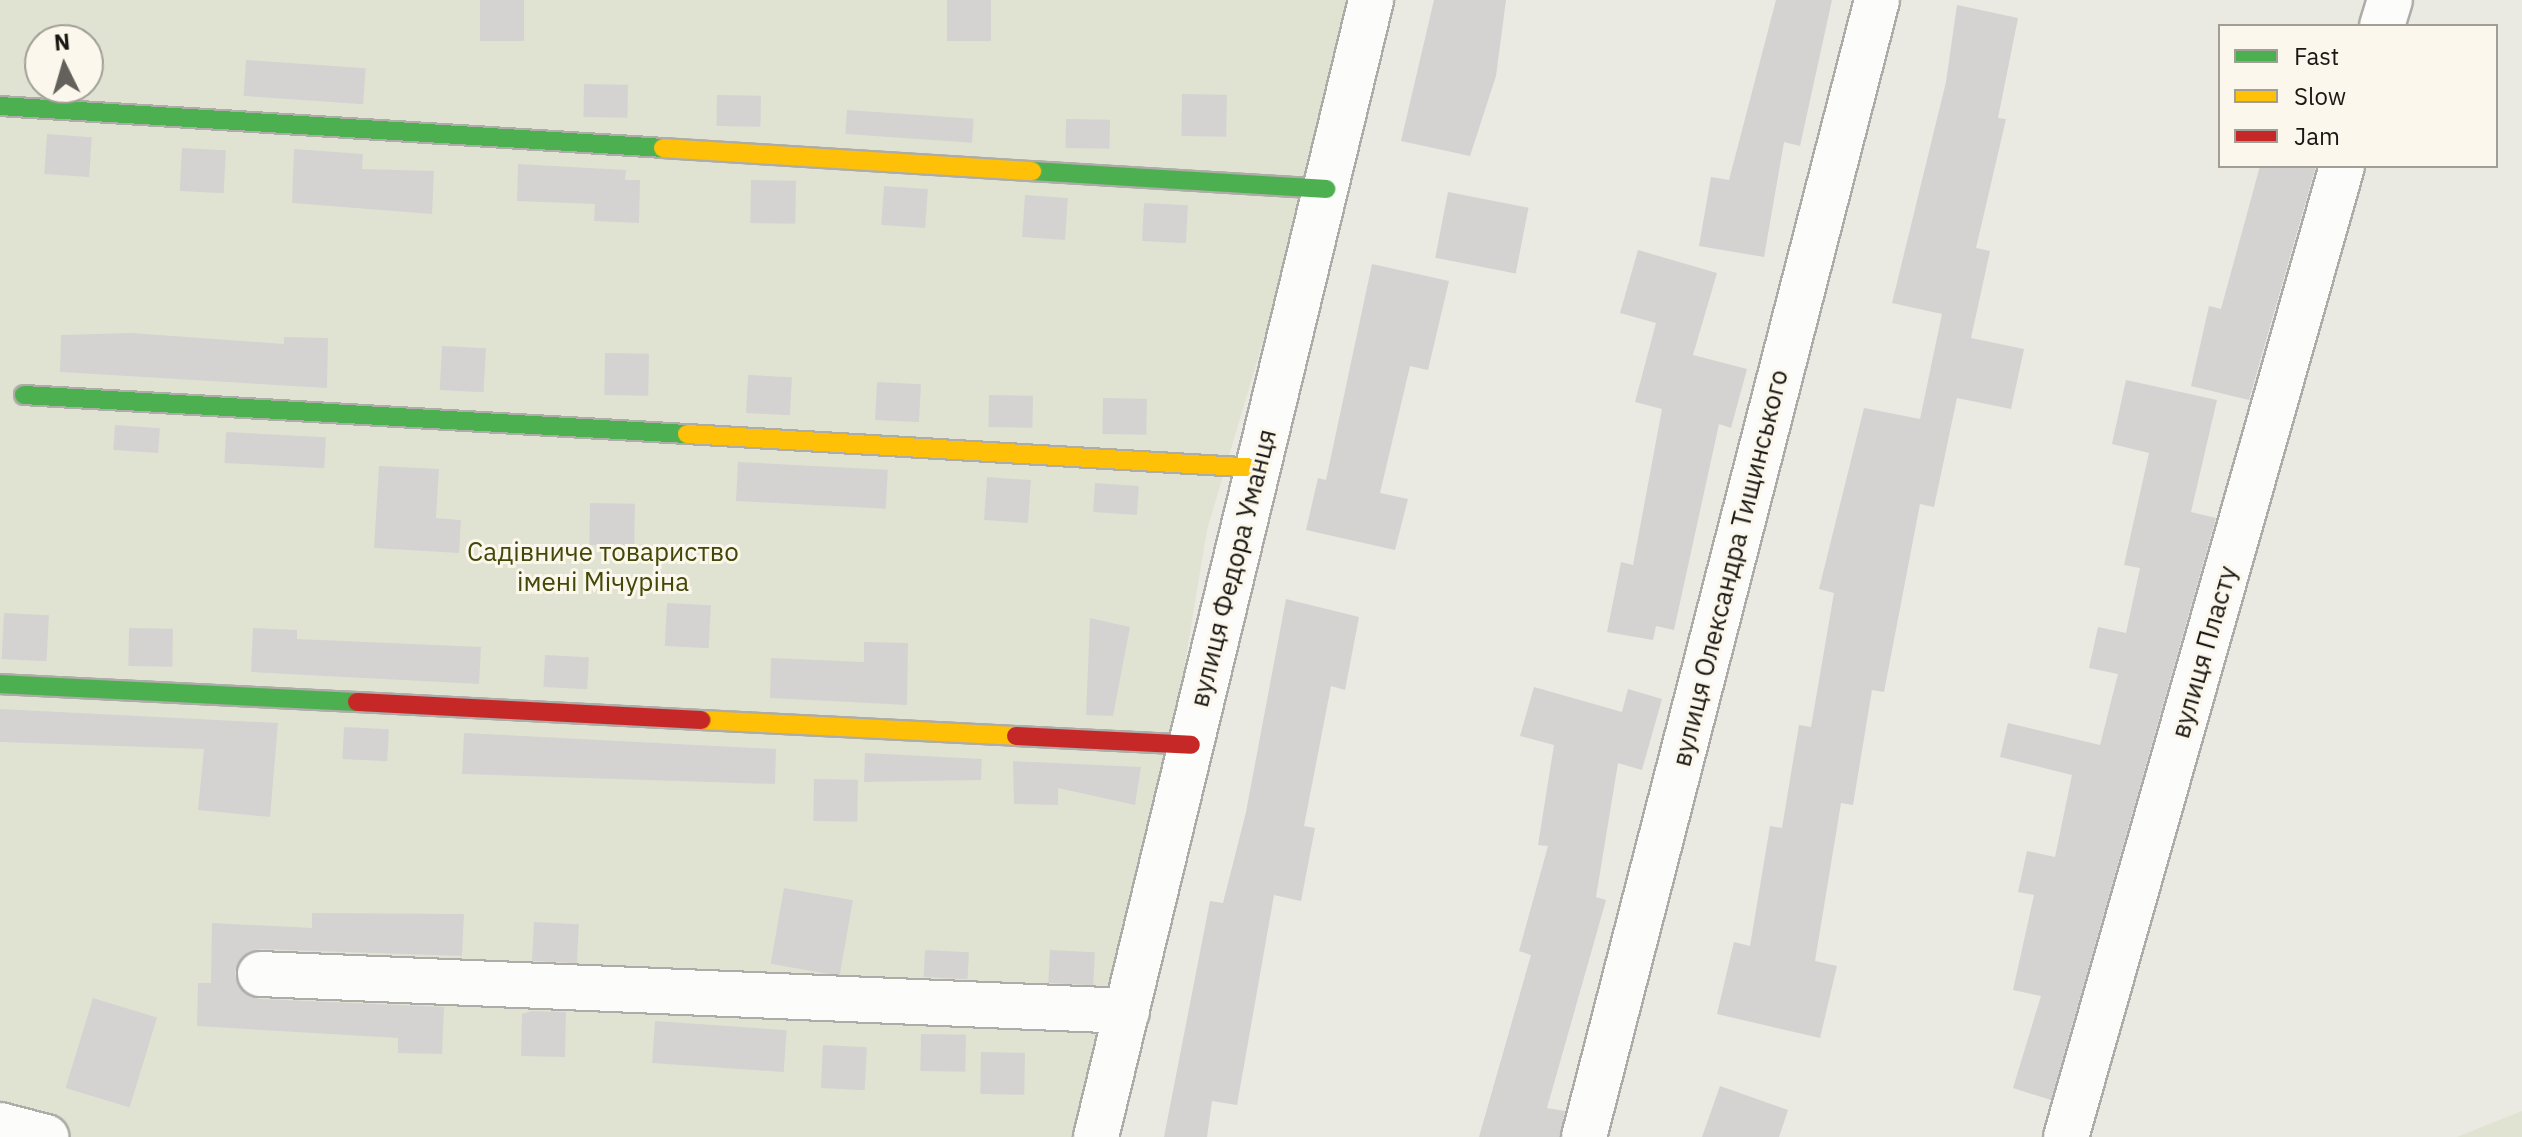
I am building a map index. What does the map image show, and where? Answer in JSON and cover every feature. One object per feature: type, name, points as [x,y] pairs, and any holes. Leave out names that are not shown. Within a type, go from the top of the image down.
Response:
[{"type":"street","name":"вулиця Федора Уманця","points":[[1096,1137],[1371,0]]},
{"type":"street","name":"вулиця Олександра Тищинського","points":[[1584,1137],[1877,0]]},
{"type":"street","points":[[2383,24],[2390,0]]},
{"type":"street","points":[[0,106],[1326,189]]},
{"type":"street","name":"вулиця Пласту","points":[[2066,1137],[2341,168]]},
{"type":"street","points":[[24,395],[1258,468]]},
{"type":"street","points":[[0,684],[1191,745]]},
{"type":"street","points":[[260,974],[1127,1011]]},
{"type":"street","points":[[0,1125],[46,1137]]},
{"type":"green space","name":"Садівниче товариство імені Мічуріна","points":[[0,0],[1352,0],[1320,149],[1207,530],[1151,867],[1080,1137],[0,1137]]},
{"type":"green space","points":[[2522,1111],[2522,1137],[2457,1137]]},
{"type":"building","points":[[480,0],[524,0],[524,41],[480,41]]},
{"type":"building","points":[[947,0],[991,0],[991,41],[947,41]]},
{"type":"building","points":[[1434,0],[1506,0],[1496,76],[1470,156],[1401,141]]},
{"type":"building","points":[[1776,0],[1832,0],[1800,146],[1784,142],[1764,257],[1699,246],[1711,177],[1729,180]]},
{"type":"building","points":[[1957,5],[2018,18],[1998,118],[2006,119],[1976,248],[1990,251],[1971,338],[2024,349],[2011,409],[1957,398],[1934,507],[1920,504],[1884,692],[1872,690],[1853,805],[1841,803],[1815,961],[1837,966],[1820,1038],[1717,1014],[1734,942],[1750,946],[1770,826],[1782,828],[1799,725],[1811,727],[1834,593],[1819,589],[1864,408],[1920,419],[1942,314],[1892,303],[1946,82]]},
{"type":"building","points":[[246,60],[366,68],[363,104],[243,96]]},
{"type":"building","points":[[584,84],[628,85],[627,118],[583,117]]},
{"type":"building","points":[[1182,94],[1227,95],[1226,137],[1181,136]]},
{"type":"building","points":[[717,95],[761,96],[760,127],[716,126]]},
{"type":"building","points":[[847,110],[974,119],[972,143],[845,134]]},
{"type":"building","points":[[1066,119],[1110,120],[1109,149],[1065,148]]},
{"type":"building","points":[[47,134],[92,137],[89,177],[44,174]]},
{"type":"building","points":[[182,148],[226,150],[224,193],[180,191]]},
{"type":"building","points":[[294,149],[363,154],[362,169],[434,171],[432,214],[292,203]]},
{"type":"building","points":[[518,164],[626,170],[625,180],[640,180],[639,223],[594,221],[595,204],[517,201]]},
{"type":"building","points":[[2259,168],[2315,168],[2249,400],[2191,386],[2209,306],[2221,309]]},
{"type":"building","points":[[751,180],[796,181],[795,224],[750,223]]},
{"type":"building","points":[[884,186],[928,189],[925,228],[881,225]]},
{"type":"building","points":[[1448,192],[1528,208],[1516,273],[1435,258]]},
{"type":"building","points":[[1025,195],[1068,198],[1065,240],[1022,237]]},
{"type":"building","points":[[1144,203],[1188,205],[1186,243],[1142,241]]},
{"type":"building","points":[[1638,250],[1717,273],[1693,355],[1747,369],[1731,428],[1719,424],[1674,630],[1656,626],[1653,640],[1607,632],[1621,562],[1633,565],[1662,409],[1635,402],[1656,323],[1620,313]]},
{"type":"building","points":[[1372,264],[1449,281],[1428,370],[1410,366],[1380,493],[1408,499],[1395,550],[1306,530],[1318,478],[1326,480]]},
{"type":"building","points":[[131,333],[284,344],[284,337],[328,338],[327,388],[60,372],[61,335]]},
{"type":"building","points":[[442,346],[486,348],[484,392],[440,390]]},
{"type":"building","points":[[605,353],[649,354],[648,396],[604,395]]},
{"type":"building","points":[[748,375],[792,377],[790,415],[746,413]]},
{"type":"building","points":[[2126,380],[2217,400],[2191,512],[2216,518],[2051,1100],[2013,1088],[2041,996],[2013,990],[2034,895],[2018,892],[2027,851],[2055,857],[2072,775],[2000,757],[2008,723],[2100,745],[2118,674],[2089,668],[2098,627],[2126,633],[2140,568],[2124,565],[2149,453],[2112,444]]},
{"type":"building","points":[[877,382],[921,384],[919,422],[875,420]]},
{"type":"building","points":[[989,395],[1033,396],[1032,428],[988,427]]},
{"type":"building","points":[[1103,398],[1147,399],[1146,435],[1102,434]]},
{"type":"building","points":[[115,425],[160,428],[158,453],[113,450]]},
{"type":"building","points":[[226,432],[326,437],[324,468],[224,463]]},
{"type":"building","points":[[738,462],[888,470],[886,509],[736,501]]},
{"type":"building","points":[[379,466],[439,469],[436,518],[461,520],[459,553],[374,548]]},
{"type":"building","points":[[987,477],[1031,480],[1028,523],[984,520]]},
{"type":"building","points":[[1095,483],[1139,486],[1137,515],[1093,512]]},
{"type":"building","points":[[590,503],[635,504],[634,546],[589,545]]},
{"type":"building","points":[[1286,599],[1359,617],[1345,690],[1331,686],[1304,826],[1315,828],[1301,901],[1274,895],[1237,1105],[1212,1101],[1207,1137],[1164,1137],[1210,901],[1223,903],[1246,812]]},
{"type":"building","points":[[667,603],[711,605],[709,648],[665,646]]},
{"type":"building","points":[[4,613],[49,615],[47,661],[2,659]]},
{"type":"building","points":[[1090,618],[1130,627],[1113,716],[1086,715]]},
{"type":"building","points":[[129,628],[173,629],[172,667],[128,666]]},
{"type":"building","points":[[253,628],[297,630],[297,639],[481,647],[479,684],[251,672]]},
{"type":"building","points":[[864,642],[908,643],[907,705],[770,698],[771,658],[864,662]]},
{"type":"building","points":[[545,655],[589,657],[587,689],[543,687]]},
{"type":"building","points":[[1534,687],[1622,712],[1628,689],[1662,699],[1642,770],[1618,763],[1596,897],[1606,900],[1547,1108],[1565,1111],[1560,1137],[1479,1137],[1531,955],[1519,951],[1548,846],[1538,845],[1554,745],[1520,736]]},
{"type":"building","points":[[0,709],[278,723],[270,817],[198,810],[204,749],[0,742]]},
{"type":"building","points":[[344,727],[389,729],[387,761],[342,759]]},
{"type":"building","points":[[464,733],[776,749],[775,784],[462,774]]},
{"type":"building","points":[[865,753],[982,759],[981,780],[864,782]]},
{"type":"building","points":[[1013,761],[1141,767],[1135,805],[1058,788],[1058,805],[1014,804]]},
{"type":"building","points":[[814,779],[858,780],[857,822],[813,821]]},
{"type":"building","points":[[784,888],[853,900],[840,976],[771,964]]},
{"type":"building","points":[[312,913],[464,914],[462,956],[261,949],[248,952],[235,972],[238,986],[259,999],[444,1007],[442,1054],[398,1053],[398,1038],[197,1026],[198,983],[211,983],[212,923],[312,928]]},
{"type":"building","points":[[534,922],[579,924],[577,963],[532,961]]},
{"type":"building","points":[[925,950],[969,952],[968,979],[924,977]]},
{"type":"building","points":[[1050,950],[1095,952],[1093,985],[1048,983]]},
{"type":"building","points":[[93,998],[157,1018],[130,1107],[66,1088]]},
{"type":"building","points":[[532,1011],[566,1012],[565,1057],[521,1056],[522,1014]]},
{"type":"building","points":[[655,1021],[787,1030],[784,1072],[652,1063]]},
{"type":"building","points":[[921,1034],[966,1035],[965,1072],[920,1071]]},
{"type":"building","points":[[823,1045],[867,1047],[865,1090],[821,1088]]},
{"type":"building","points":[[981,1052],[1025,1053],[1024,1095],[980,1094]]},
{"type":"building","points":[[1720,1086],[1788,1110],[1779,1137],[1702,1137]]},
{"type":"traffic: fast","points":[[0,106],[663,148]]},
{"type":"traffic: fast","points":[[1032,171],[1326,189]]},
{"type":"traffic: fast","points":[[24,395],[687,434]]},
{"type":"traffic: fast","points":[[0,684],[357,702]]},
{"type":"traffic: slow","points":[[663,148],[1032,171]]},
{"type":"traffic: slow","points":[[687,434],[1258,468]]},
{"type":"traffic: slow","points":[[702,720],[1016,736]]},
{"type":"traffic: jam","points":[[357,702],[702,720]]},
{"type":"traffic: jam","points":[[1016,736],[1191,745]]}]
